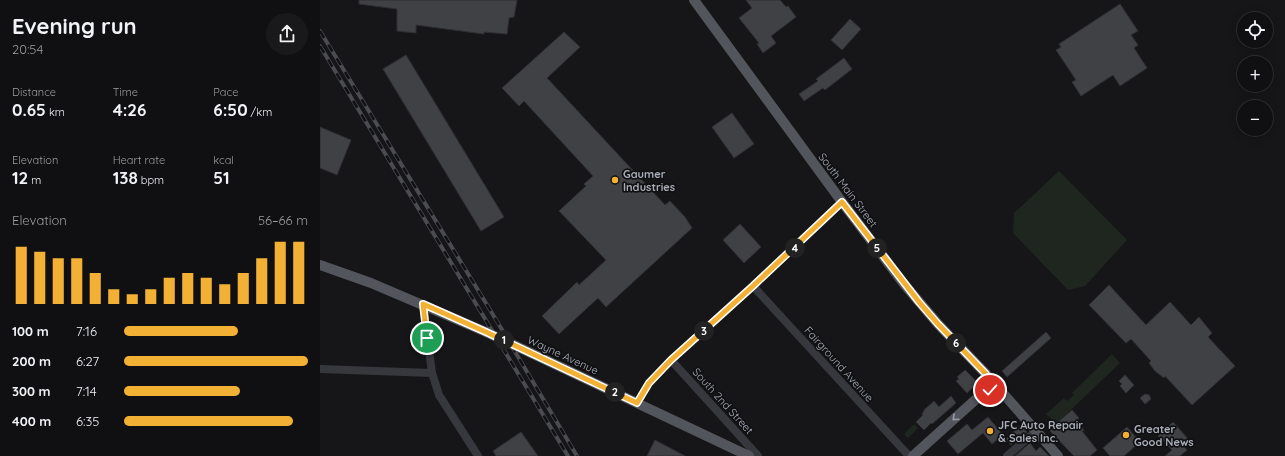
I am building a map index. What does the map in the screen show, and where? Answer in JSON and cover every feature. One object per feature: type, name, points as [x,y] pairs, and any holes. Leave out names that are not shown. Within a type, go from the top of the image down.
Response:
[{"type":"main road","name":"South Main Street","points":[[694,0],[904,284],[933,319],[986,374],[1058,456]]},
{"type":"main road","name":"Wayne Avenue","points":[[320,266],[371,282],[423,304],[531,353],[748,456]]},
{"type":"main road","points":[[984,392],[987,384],[986,374]]},
{"type":"main road","points":[[913,456],[984,392],[993,389],[1000,390]]},
{"type":"street","points":[[637,403],[649,383],[671,360],[753,286],[842,202]]},
{"type":"street","name":"Fairground Avenue","points":[[753,286],[909,456]]},
{"type":"street","points":[[423,304],[432,373],[439,395],[478,456]]},
{"type":"street","name":"South 2nd Street","points":[[671,360],[758,456]]},
{"type":"street","points":[[320,369],[432,373]]},
{"type":"street","points":[[1007,456],[1036,431]]},
{"type":"shaded area","points":[[1059,171],[1127,240],[1085,286],[1068,290],[1013,233],[1014,213]]},
{"type":"shaded area","points":[[1112,354],[1120,363],[1056,424],[1046,414],[1064,398],[1067,401],[1074,395],[1072,393]]},
{"type":"shaded area","points":[[914,424],[918,428],[908,438],[904,434]]},
{"type":"building","points":[[359,0],[517,0],[514,17],[509,18],[507,34],[484,32],[484,34],[416,25],[416,33],[397,31],[397,9],[359,4]]},
{"type":"building","points":[[746,0],[780,0],[786,7],[788,6],[796,17],[771,36],[776,43],[763,53],[757,44],[759,43],[739,18],[752,8]]},
{"type":"building","points":[[1120,4],[1138,31],[1131,35],[1138,45],[1134,48],[1147,68],[1120,86],[1113,75],[1081,96],[1072,82],[1076,80],[1056,50],[1061,47],[1059,44]]},
{"type":"building","points":[[850,19],[861,29],[842,50],[831,40]]},
{"type":"building","name":"Gaumer Industries","points":[[564,32],[580,47],[547,78],[665,205],[670,201],[685,217],[692,228],[606,307],[598,298],[559,334],[542,316],[577,282],[579,285],[606,260],[559,211],[586,186],[584,184],[593,176],[524,101],[519,106],[502,88]]},
{"type":"building","points":[[406,55],[504,217],[481,231],[383,69]]},
{"type":"building","points":[[844,58],[852,69],[825,90],[823,88],[804,101],[799,94],[818,81],[816,79]]},
{"type":"building","points":[[732,113],[754,144],[734,158],[712,127]]},
{"type":"building","points":[[320,127],[351,140],[337,175],[320,168]]},
{"type":"building","points":[[740,224],[761,247],[744,263],[723,240]]},
{"type":"building","points":[[1109,285],[1146,325],[1170,302],[1191,325],[1199,317],[1212,333],[1208,337],[1235,366],[1192,405],[1165,376],[1164,378],[1155,371],[1149,363],[1151,361],[1131,339],[1126,343],[1089,305]]},
{"type":"building","points":[[1046,332],[1051,338],[1007,377],[1002,371]]},
{"type":"building","points":[[965,370],[978,383],[967,393],[956,381],[959,379],[957,377]]},
{"type":"building","points":[[1125,375],[1134,385],[1126,393],[1120,386],[1122,384],[1119,381]]},
{"type":"building","points":[[1145,394],[1149,395],[1151,399],[1145,404],[1140,398]]},
{"type":"building","points":[[951,396],[956,403],[924,430],[916,422],[923,415],[922,414],[925,409],[934,401],[939,407]]},
{"type":"building","points":[[1072,410],[1079,418],[1075,421],[1084,430],[1082,431],[1097,450],[1090,456],[1074,456],[1049,430]]},
{"type":"building","points":[[988,417],[1003,435],[992,444],[983,433],[958,454],[947,441],[967,424],[972,430]]},
{"type":"building","points":[[1173,422],[1189,440],[1183,445],[1187,450],[1180,456],[1165,456],[1172,450],[1158,436]]},
{"type":"building","points":[[1021,425],[1027,432],[1011,445],[1006,439]]},
{"type":"building","name":"Greater Good News","points":[[1127,427],[1140,442],[1124,456],[1110,456],[1103,448]]},
{"type":"building","points":[[521,432],[538,456],[496,456],[493,451]]},
{"type":"building","points":[[655,440],[685,456],[647,456]]},
{"type":"building","points":[[1030,443],[1036,451],[1040,447],[1049,456],[1015,456]]},
{"type":"railway","points":[[320,31],[495,318],[577,456]]},
{"type":"railway","points":[[320,46],[568,456]]},
{"type":"place","name":"Gaumer Industries","points":[[615,180]]},
{"type":"place","name":"JFC Auto Repair & Sales Inc.","points":[[990,431]]},
{"type":"place","name":"Greater Good News","points":[[1126,435]]},
{"type":"route","points":[[427,338],[423,304],[637,403],[649,383],[671,360],[753,286],[842,202],[919,302],[986,374],[987,386],[984,392],[990,390]]}]
